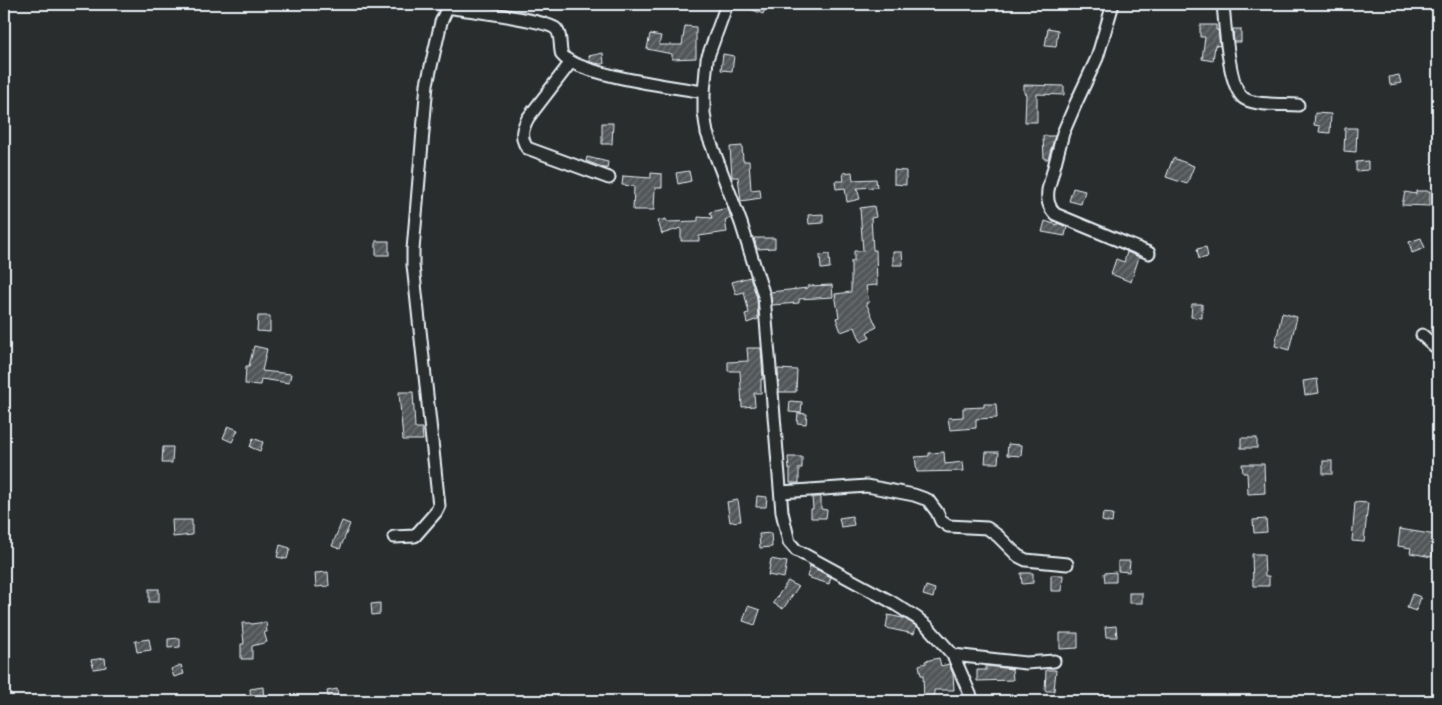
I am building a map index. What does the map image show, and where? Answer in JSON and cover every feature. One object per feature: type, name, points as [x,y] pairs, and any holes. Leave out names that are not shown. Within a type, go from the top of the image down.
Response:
[{"type":"street","points":[[727,4],[708,59],[704,92],[704,113],[707,133],[741,223],[764,296],[781,492],[788,542],[796,550],[883,596],[927,626],[953,655],[973,701]]},
{"type":"street","points":[[1113,4],[1097,58],[1063,133],[1047,198],[1049,207],[1054,214],[1149,254]]},
{"type":"street","points":[[1223,4],[1231,72],[1239,95],[1246,100],[1298,104]]},
{"type":"street","points":[[394,537],[415,536],[439,506],[413,265],[413,250],[426,92],[432,59],[444,15],[449,8],[454,8],[521,19],[552,27],[559,34],[562,55],[571,62],[617,77],[704,92]]},
{"type":"street","points":[[571,62],[528,118],[523,127],[524,143],[527,148],[609,178]]},
{"type":"street","points":[[1422,335],[1438,349]]},
{"type":"street","points":[[781,492],[868,486],[914,494],[928,500],[941,521],[948,526],[987,528],[1018,556],[1026,560],[1066,564]]},
{"type":"street","points":[[953,655],[1026,663],[1054,661]]},
{"type":"building","points":[[738,4],[767,4],[763,14]]},
{"type":"building","points":[[1200,25],[1216,25],[1216,30],[1218,30],[1220,46],[1215,45],[1213,61],[1202,59],[1205,37],[1200,37]]},
{"type":"building","points":[[685,26],[696,27],[696,58],[672,59],[672,54],[647,49],[650,34],[661,36],[659,45],[682,45]]},
{"type":"building","points":[[1048,28],[1058,30],[1056,47],[1045,46]]},
{"type":"building","points":[[1233,29],[1241,29],[1241,42],[1234,42]]},
{"type":"building","points":[[603,53],[604,64],[590,62],[589,56]]},
{"type":"building","points":[[723,54],[734,56],[732,71],[721,70]]},
{"type":"building","points":[[1399,75],[1401,83],[1390,85],[1389,77]]},
{"type":"building","points":[[1024,85],[1064,86],[1064,95],[1037,94],[1037,122],[1025,122],[1026,94],[1024,93]]},
{"type":"building","points":[[1315,113],[1331,114],[1330,133],[1319,132],[1320,126],[1314,125]]},
{"type":"building","points":[[602,123],[613,123],[612,144],[602,144]]},
{"type":"building","points":[[1345,128],[1357,128],[1356,152],[1344,151]]},
{"type":"building","points":[[1043,136],[1055,136],[1048,159],[1044,159]]},
{"type":"building","points":[[742,146],[743,161],[749,161],[751,190],[760,189],[761,198],[741,201],[738,177],[732,177],[730,147]]},
{"type":"building","points":[[587,157],[608,162],[607,169],[586,161]]},
{"type":"building","points":[[1173,158],[1194,166],[1187,184],[1166,177]]},
{"type":"building","points":[[1368,161],[1368,170],[1356,171],[1356,162]]},
{"type":"building","points":[[894,170],[906,171],[906,185],[894,184]]},
{"type":"building","points":[[689,171],[691,181],[678,184],[676,173]]},
{"type":"building","points":[[852,172],[853,180],[876,179],[877,187],[857,188],[860,199],[847,202],[845,188],[836,189],[835,181],[844,181],[843,173]]},
{"type":"building","points":[[651,173],[662,174],[662,188],[655,188],[654,210],[633,210],[634,186],[622,185],[623,176],[651,178]]},
{"type":"building","points":[[1073,188],[1085,191],[1081,204],[1069,201]]},
{"type":"building","points":[[1416,191],[1430,191],[1430,206],[1402,205],[1405,192],[1416,194]]},
{"type":"building","points":[[874,206],[876,217],[871,218],[873,250],[876,250],[877,285],[866,286],[869,303],[866,303],[877,327],[867,332],[870,338],[861,342],[855,327],[841,332],[836,318],[839,317],[835,294],[851,292],[851,261],[854,261],[854,251],[863,251],[860,208]]},
{"type":"building","points":[[728,208],[731,218],[725,220],[727,232],[699,236],[699,241],[681,241],[681,228],[662,234],[658,221],[666,219],[667,222],[698,221],[698,217],[712,218],[710,212]]},
{"type":"building","points":[[823,214],[823,223],[809,224],[808,215]]},
{"type":"building","points":[[1045,221],[1067,227],[1065,236],[1042,232]]},
{"type":"building","points":[[754,238],[775,238],[775,248],[757,249]]},
{"type":"building","points":[[1421,238],[1425,248],[1412,253],[1409,242]]},
{"type":"building","points":[[376,241],[389,241],[389,255],[376,255]]},
{"type":"building","points":[[1206,247],[1208,257],[1199,259],[1197,249]]},
{"type":"building","points":[[893,252],[902,252],[903,265],[893,265]]},
{"type":"building","points":[[1127,252],[1139,257],[1131,282],[1111,274],[1116,259],[1124,262]]},
{"type":"building","points":[[829,254],[830,268],[821,269],[820,255]]},
{"type":"building","points":[[750,277],[757,297],[758,319],[747,323],[745,314],[749,313],[744,292],[736,294],[732,282]]},
{"type":"building","points":[[832,285],[833,297],[799,299],[799,303],[772,305],[770,292],[808,288],[808,286]]},
{"type":"building","points":[[1192,304],[1202,304],[1202,318],[1191,317]]},
{"type":"building","points":[[1282,313],[1297,317],[1289,350],[1275,346]]},
{"type":"building","points":[[258,316],[270,316],[270,332],[257,331]]},
{"type":"building","points":[[254,346],[267,349],[262,371],[291,374],[289,383],[261,379],[260,385],[245,384],[246,366],[249,366]]},
{"type":"building","points":[[747,348],[761,348],[763,379],[761,379],[761,393],[754,393],[755,406],[742,407],[740,371],[728,371],[728,362],[748,361]]},
{"type":"building","points":[[778,369],[797,370],[796,392],[779,392]]},
{"type":"building","points":[[1317,379],[1319,393],[1305,395],[1303,381]]},
{"type":"building","points":[[399,392],[413,392],[415,428],[422,428],[423,440],[403,440]]},
{"type":"building","points":[[790,401],[802,402],[801,413],[789,412]]},
{"type":"building","points":[[984,404],[996,404],[997,418],[976,419],[976,428],[950,430],[948,418],[963,417],[963,408],[984,407]]},
{"type":"building","points":[[798,413],[807,414],[806,424],[797,423]]},
{"type":"building","points":[[228,426],[238,430],[232,442],[223,438]]},
{"type":"building","points":[[253,438],[263,442],[260,451],[250,447]]},
{"type":"building","points":[[1241,438],[1257,438],[1257,448],[1241,448]]},
{"type":"building","points":[[1008,444],[1022,445],[1021,456],[1007,455]]},
{"type":"building","points":[[163,447],[173,447],[172,463],[162,463]]},
{"type":"building","points":[[944,452],[945,464],[963,462],[964,471],[917,472],[915,457],[929,456],[929,453]]},
{"type":"building","points":[[986,452],[999,452],[998,463],[985,463]]},
{"type":"building","points":[[788,457],[802,457],[802,468],[799,468],[799,483],[790,483]]},
{"type":"building","points":[[1323,461],[1332,461],[1332,474],[1323,474]]},
{"type":"building","points":[[1242,464],[1264,464],[1265,493],[1248,494],[1247,473],[1243,473]]},
{"type":"building","points":[[757,496],[767,497],[766,507],[756,507]]},
{"type":"building","points":[[812,497],[821,497],[821,509],[827,510],[826,518],[811,518],[811,509],[813,509]]},
{"type":"building","points":[[738,500],[741,521],[730,522],[727,502]]},
{"type":"building","points":[[1355,502],[1368,503],[1364,542],[1352,541]]},
{"type":"building","points":[[1103,513],[1113,514],[1112,523],[1102,521]]},
{"type":"building","points":[[852,516],[854,525],[841,527],[839,518]]},
{"type":"building","points":[[1266,519],[1267,532],[1254,533],[1253,520]]},
{"type":"building","points":[[172,520],[192,520],[192,535],[173,537]]},
{"type":"building","points":[[342,521],[350,524],[340,549],[332,546]]},
{"type":"building","points":[[1400,529],[1436,535],[1432,557],[1410,553],[1411,548],[1398,546]]},
{"type":"building","points":[[771,533],[772,547],[760,548],[759,534]]},
{"type":"building","points":[[280,545],[290,548],[287,559],[277,557]]},
{"type":"building","points":[[1252,554],[1264,554],[1265,576],[1269,576],[1269,586],[1253,586]]},
{"type":"building","points":[[771,559],[787,562],[784,578],[768,575]]},
{"type":"building","points":[[1118,561],[1130,561],[1129,572],[1118,571]]},
{"type":"building","points":[[810,566],[831,577],[829,584],[807,577]]},
{"type":"building","points":[[328,572],[329,586],[316,587],[315,573]]},
{"type":"building","points":[[1116,572],[1116,582],[1105,582],[1104,573]]},
{"type":"building","points":[[1021,573],[1033,573],[1033,583],[1022,584]]},
{"type":"building","points":[[1051,575],[1063,575],[1062,591],[1051,591]]},
{"type":"building","points":[[788,581],[798,587],[783,609],[773,603]]},
{"type":"building","points":[[926,586],[935,589],[933,598],[923,595]]},
{"type":"building","points":[[149,589],[159,589],[159,602],[149,602]]},
{"type":"building","points":[[1129,593],[1142,593],[1142,603],[1129,603]]},
{"type":"building","points":[[1412,594],[1421,597],[1416,611],[1407,608]]},
{"type":"building","points":[[380,603],[380,614],[372,615],[371,604]]},
{"type":"building","points":[[748,606],[760,610],[755,625],[743,621]]},
{"type":"building","points":[[888,615],[903,618],[916,626],[914,634],[886,628]]},
{"type":"building","points":[[266,622],[267,632],[264,632],[267,642],[252,646],[252,659],[241,659],[241,644],[244,644],[242,623]]},
{"type":"building","points":[[1116,626],[1117,637],[1106,637],[1105,627]]},
{"type":"building","points":[[1060,633],[1078,633],[1078,648],[1060,649]]},
{"type":"building","points":[[180,638],[180,647],[168,648],[168,639]]},
{"type":"building","points":[[149,639],[151,650],[137,652],[135,641]]},
{"type":"building","points":[[105,658],[106,667],[94,669],[91,660]]},
{"type":"building","points":[[939,658],[941,666],[949,664],[953,674],[954,690],[934,690],[934,701],[924,701],[923,675],[921,675],[919,665],[926,663],[925,661]]},
{"type":"building","points":[[181,665],[184,674],[174,677],[171,669]]},
{"type":"building","points":[[986,666],[1012,669],[1013,680],[977,681],[977,670],[986,670]]},
{"type":"building","points":[[1046,670],[1056,670],[1054,691],[1045,691]]},
{"type":"building","points":[[263,687],[264,701],[251,701],[250,689]]},
{"type":"building","points":[[337,689],[339,701],[329,701],[327,691]]}]
